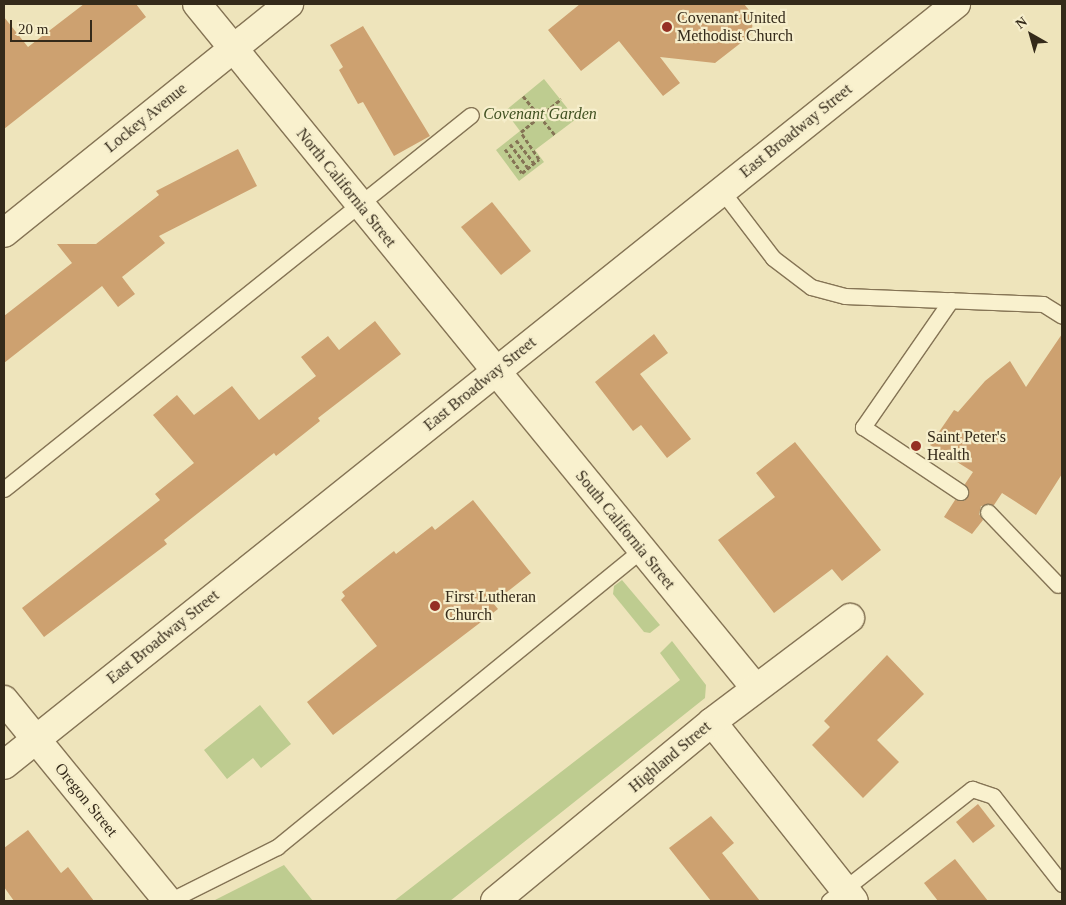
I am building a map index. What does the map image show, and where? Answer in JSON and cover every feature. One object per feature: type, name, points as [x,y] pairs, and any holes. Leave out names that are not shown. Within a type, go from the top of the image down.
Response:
[{"type":"street","name":"North California Street","points":[[197,4],[496,371]]},
{"type":"street","name":"Lockey Avenue","points":[[4,233],[289,4]]},
{"type":"street","name":"East Broadway Street","points":[[4,765],[956,4]]},
{"type":"street","name":"South California Street","points":[[496,371],[755,688]]},
{"type":"street","name":"Highland Street","points":[[495,901],[712,722],[850,618]]},
{"type":"street","name":"Oregon Street","points":[[4,700],[168,901]]},
{"type":"street","points":[[712,722],[843,897]]},
{"type":"lane","points":[[4,489],[471,115]]},
{"type":"lane","points":[[722,191],[773,258],[811,287],[845,296],[1043,304],[1062,316]]},
{"type":"lane","points":[[951,300],[863,427],[960,492]]},
{"type":"lane","points":[[988,512],[1058,585]]},
{"type":"lane","points":[[168,901],[277,847],[641,550]]},
{"type":"lane","points":[[843,897],[972,789],[993,796],[1062,884]]},
{"type":"path","points":[[523,96],[555,135]]},
{"type":"path","points":[[505,150],[522,173],[534,164],[539,159],[521,132],[560,99]]},
{"type":"path","points":[[516,140],[534,164]]},
{"type":"path","points":[[510,144],[528,168]]},
{"type":"green space","name":"Covenant Garden","points":[[544,79],[576,119],[535,150],[544,162],[519,181],[496,150],[520,131],[505,111]]},
{"type":"green space","points":[[622,580],[660,625],[650,633],[644,632],[613,594],[614,586]]},
{"type":"green space","points":[[672,641],[706,685],[705,698],[450,901],[394,901],[680,680],[660,653]]},
{"type":"green space","points":[[260,705],[291,744],[261,768],[253,758],[227,779],[204,750]]},
{"type":"green space","points":[[284,865],[313,901],[213,901]]},
{"type":"building","points":[[84,4],[136,4],[146,17],[4,129],[4,17],[28,47]]},
{"type":"building","points":[[580,4],[744,4],[754,16],[751,35],[715,63],[660,57],[680,83],[663,96],[619,41],[581,71],[548,30]]},
{"type":"building","points":[[363,26],[430,136],[394,156],[363,102],[358,104],[339,70],[343,67],[330,45]]},
{"type":"building","points":[[238,149],[257,186],[159,236],[165,243],[122,277],[135,294],[118,307],[102,286],[4,363],[4,316],[72,263],[57,244],[96,244],[159,195],[156,191]]},
{"type":"building","points":[[492,202],[531,251],[501,275],[461,227]]},
{"type":"building","points":[[375,321],[401,354],[318,418],[320,421],[276,456],[274,453],[164,540],[167,544],[44,637],[22,608],[160,500],[155,494],[194,463],[153,415],[177,395],[194,415],[232,386],[259,420],[316,376],[301,357],[328,336],[339,350]]},
{"type":"building","points":[[654,334],[668,353],[640,374],[691,439],[667,458],[641,425],[633,431],[595,382]]},
{"type":"building","points":[[1062,334],[1062,474],[1036,515],[1002,493],[994,505],[981,506],[979,514],[983,520],[972,534],[944,517],[955,500],[964,501],[968,497],[965,484],[973,472],[930,445],[954,410],[958,412],[985,381],[1010,361],[1026,387]]},
{"type":"building","points":[[795,442],[881,550],[842,581],[832,569],[774,613],[718,540],[775,497],[756,473]]},
{"type":"building","points":[[473,500],[531,573],[493,603],[498,609],[333,735],[307,702],[377,646],[341,600],[345,596],[342,592],[394,551],[396,554],[432,526],[435,530]]},
{"type":"building","points":[[887,655],[924,694],[877,740],[899,762],[863,798],[812,745],[830,727],[824,721]]},
{"type":"building","points":[[978,804],[995,826],[973,843],[956,822]]},
{"type":"building","points":[[711,816],[734,843],[722,853],[760,901],[711,901],[669,848]]},
{"type":"building","points":[[28,830],[61,873],[68,867],[94,901],[14,901],[4,887],[4,848]]},
{"type":"building","points":[[955,859],[988,901],[938,901],[924,883]]},
{"type":"place","name":"Covenant United Methodist Church","points":[[667,27]]},
{"type":"place","name":"Saint Peter's Health","points":[[916,446]]},
{"type":"place","name":"First Lutheran Church","points":[[435,606]]}]
